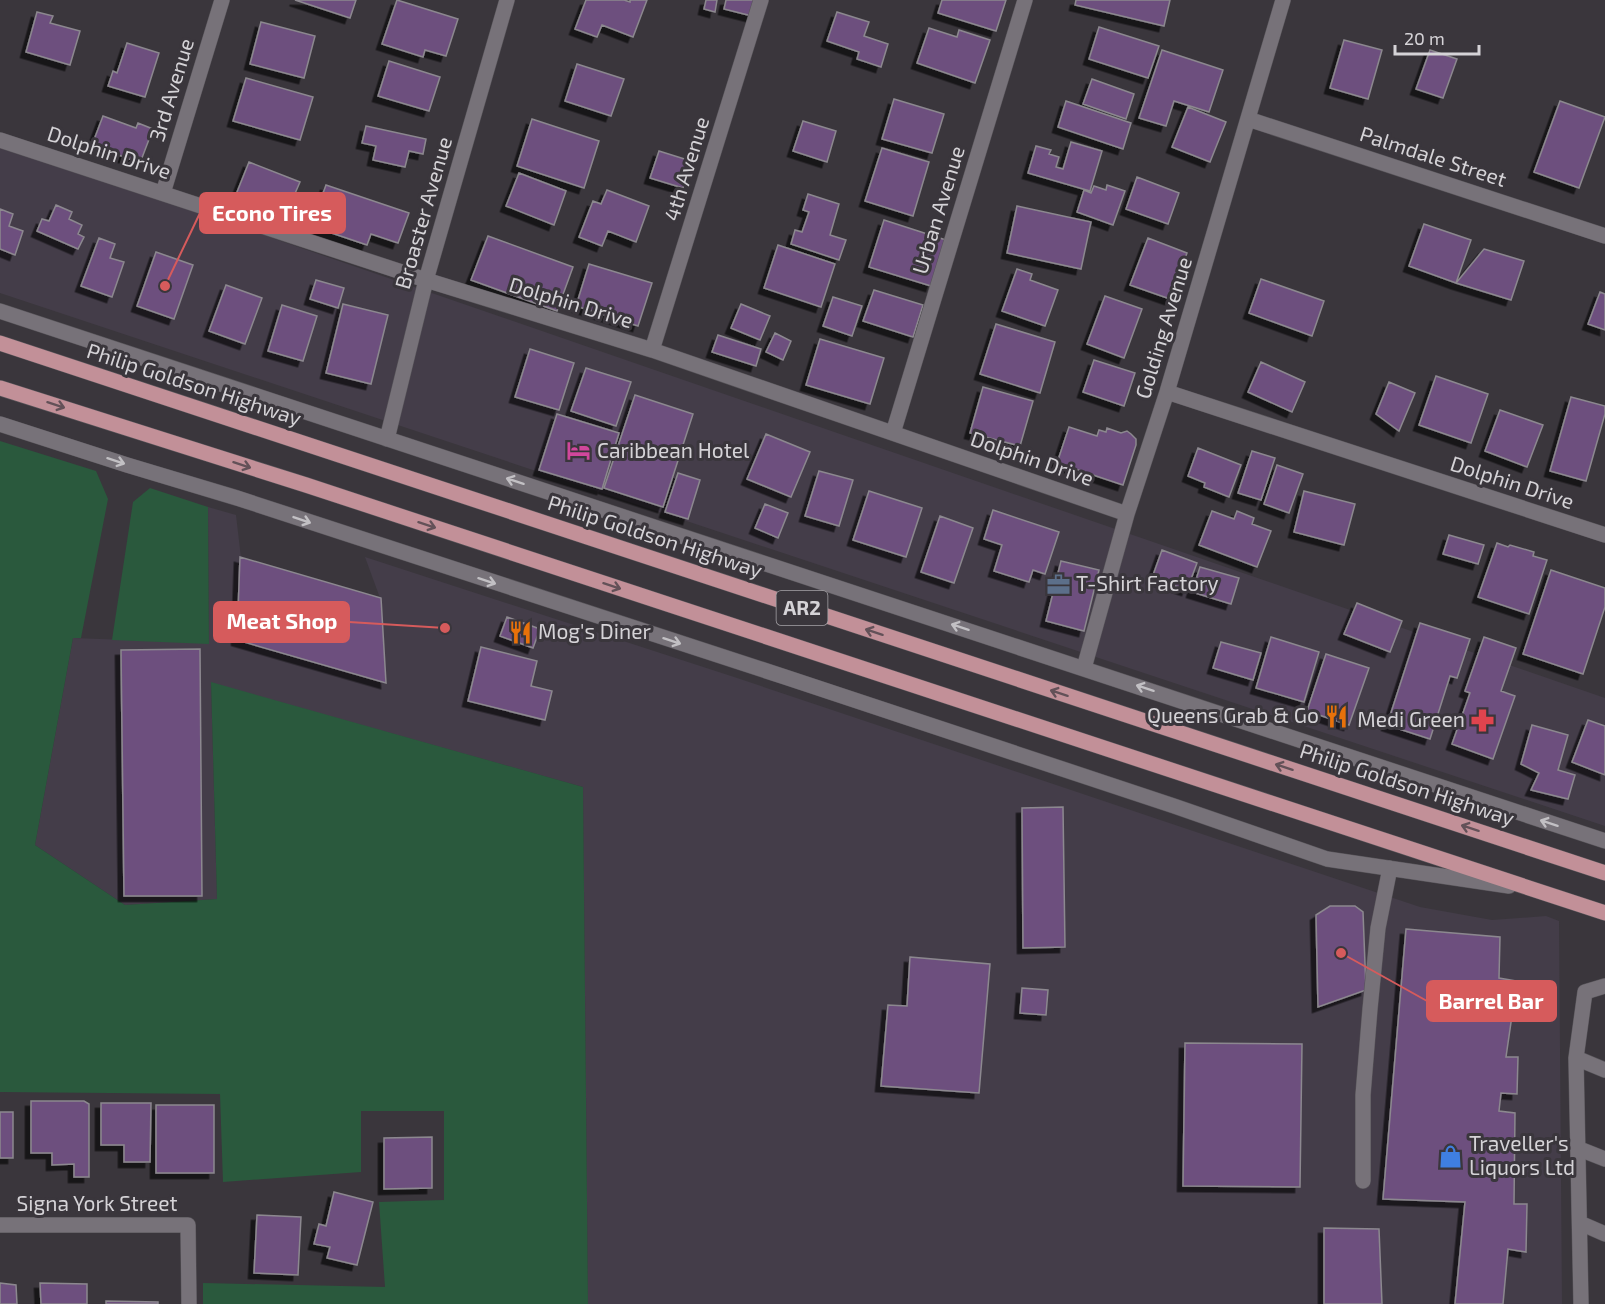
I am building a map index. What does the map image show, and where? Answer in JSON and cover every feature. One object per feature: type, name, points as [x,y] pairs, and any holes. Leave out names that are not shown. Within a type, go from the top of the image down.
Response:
[{"type":"main road","name":"Philip Goldson Highway","points":[[0,343],[1605,873]]},
{"type":"main road","name":"AR2","points":[[0,388],[329,493],[1605,913]]},
{"type":"street","name":"3rd Avenue","points":[[163,193],[222,0]]},
{"type":"street","name":"Broaster Avenue","points":[[387,439],[426,280],[507,0]]},
{"type":"street","name":"4th Avenue","points":[[652,350],[761,0]]},
{"type":"street","name":"Urban Avenue","points":[[893,433],[1025,0]]},
{"type":"street","name":"Golding Avenue","points":[[1084,668],[1127,514],[1167,392],[1283,0]]},
{"type":"street","name":"Palmdale Street","points":[[1248,119],[1605,236]]},
{"type":"street","name":"Dolphin Drive","points":[[0,140],[426,280],[652,350],[1127,514]]},
{"type":"street","points":[[0,311],[1605,841]]},
{"type":"street","name":"Dolphin Drive","points":[[1167,392],[1605,535]]},
{"type":"street","points":[[0,424],[237,498],[785,677],[1327,859],[1529,889]]},
{"type":"street","points":[[1364,1181],[1363,1095],[1370,1009],[1378,928],[1390,868]]},
{"type":"street","points":[[1581,1304],[1576,1058],[1585,992],[1605,986]]},
{"type":"street","points":[[1576,1058],[1605,1070]]},
{"type":"street","points":[[1577,1148],[1605,1158]]},
{"type":"street","points":[[1580,1223],[1605,1234]]},
{"type":"street","name":"Signa York Street","points":[[0,1225],[188,1225],[189,1304]]},
{"type":"shaded area","points":[[0,144],[1605,698],[1605,826],[0,293]]},
{"type":"shaded area","points":[[208,507],[236,515],[241,558],[380,598],[365,557],[731,676],[1420,907],[1492,920],[1546,916],[1559,921],[1562,1304],[588,1304],[583,787],[211,683],[217,899],[125,905],[35,845],[73,638],[209,643]]},
{"type":"green space","points":[[0,441],[96,471],[108,499],[81,638],[73,638],[35,845],[125,905],[217,899],[211,682],[583,787],[588,1304],[203,1304],[203,1283],[385,1287],[379,1202],[444,1200],[444,1111],[361,1111],[361,1172],[223,1182],[220,1094],[0,1092]]},
{"type":"green space","points":[[150,488],[208,507],[209,644],[112,640],[133,502]]},
{"type":"building","points":[[295,0],[356,0],[350,18]]},
{"type":"building","points":[[397,0],[458,19],[446,56],[425,50],[423,57],[382,44]]},
{"type":"building","points":[[586,0],[630,2],[630,0],[647,0],[633,37],[602,25],[597,37],[575,29]]},
{"type":"building","points":[[706,0],[717,0],[715,12],[704,9]]},
{"type":"building","points":[[726,0],[756,0],[752,16],[724,9]]},
{"type":"building","points":[[942,0],[1006,0],[996,31],[938,13]]},
{"type":"building","points":[[1076,0],[1170,0],[1164,26],[1075,5]]},
{"type":"building","points":[[37,12],[53,16],[50,23],[80,31],[70,65],[26,52]]},
{"type":"building","points":[[837,12],[869,22],[864,36],[888,44],[881,67],[857,59],[859,52],[827,41]]},
{"type":"building","points":[[261,22],[315,36],[304,78],[250,64]]},
{"type":"building","points":[[1099,27],[1159,46],[1148,78],[1089,59]]},
{"type":"building","points":[[929,28],[957,37],[959,30],[990,40],[975,83],[917,63]]},
{"type":"building","points":[[1344,40],[1382,50],[1368,99],[1330,88]]},
{"type":"building","points":[[127,43],[159,53],[145,97],[108,86],[113,71],[117,73]]},
{"type":"building","points":[[1162,50],[1223,70],[1209,112],[1174,101],[1166,126],[1139,118]]},
{"type":"building","points":[[1430,50],[1457,59],[1443,98],[1416,89]]},
{"type":"building","points":[[389,61],[440,77],[429,111],[378,96]]},
{"type":"building","points":[[577,64],[624,79],[611,116],[565,101]]},
{"type":"building","points":[[246,78],[313,97],[300,140],[233,121]]},
{"type":"building","points":[[1092,79],[1134,94],[1126,119],[1083,104]]},
{"type":"building","points":[[894,99],[944,114],[932,153],[882,139]]},
{"type":"building","points":[[1066,101],[1131,123],[1123,149],[1058,127]]},
{"type":"building","points":[[1560,101],[1605,117],[1579,188],[1534,172]]},
{"type":"building","points":[[1188,107],[1226,122],[1210,162],[1172,147]]},
{"type":"building","points":[[103,116],[136,128],[138,123],[153,129],[140,163],[92,145]]},
{"type":"building","points":[[532,119],[599,141],[584,188],[517,166]]},
{"type":"building","points":[[803,121],[836,131],[827,162],[793,151]]},
{"type":"building","points":[[366,126],[426,139],[423,154],[409,151],[405,167],[373,160],[376,146],[362,143]]},
{"type":"building","points":[[1071,142],[1102,151],[1090,191],[1028,173],[1036,146],[1051,150],[1049,154],[1059,157],[1056,167],[1063,169]]},
{"type":"building","points":[[882,148],[929,162],[913,216],[865,201]]},
{"type":"building","points":[[659,151],[691,161],[683,188],[650,178]]},
{"type":"building","points":[[249,162],[300,182],[287,212],[237,192]]},
{"type":"building","points":[[519,173],[566,191],[554,225],[506,206]]},
{"type":"building","points":[[1137,177],[1179,193],[1168,224],[1126,209]]},
{"type":"building","points":[[326,185],[409,213],[398,243],[371,234],[367,245],[311,226]]},
{"type":"building","points":[[1107,185],[1125,191],[1113,225],[1077,212],[1084,190],[1091,193],[1094,186],[1106,190]]},
{"type":"building","points":[[607,190],[649,206],[636,242],[608,231],[602,246],[579,237],[593,201],[601,204]]},
{"type":"building","points":[[808,194],[839,204],[830,235],[846,240],[839,260],[791,244],[795,230],[802,232],[809,212],[803,210]]},
{"type":"building","points":[[56,205],[72,212],[69,219],[82,225],[78,234],[84,237],[78,249],[37,231],[42,219],[49,221]]},
{"type":"building","points":[[1017,206],[1091,222],[1081,269],[1007,253]]},
{"type":"building","points":[[0,209],[13,214],[9,226],[23,231],[15,255],[0,249]]},
{"type":"building","points":[[884,220],[946,240],[931,286],[869,267]]},
{"type":"building","points":[[1424,224],[1471,240],[1456,283],[1409,266]]},
{"type":"building","points":[[488,236],[573,267],[557,311],[471,280]]},
{"type":"building","points":[[99,238],[115,244],[110,258],[124,262],[112,297],[81,286]]},
{"type":"building","points":[[1148,238],[1187,253],[1170,299],[1130,285]]},
{"type":"building","points":[[778,245],[835,264],[821,307],[764,288]]},
{"type":"building","points":[[1484,249],[1524,261],[1511,300],[1456,283]]},
{"type":"building","points":[[156,252],[193,265],[174,319],[137,306]]},
{"type":"building","points":[[589,264],[652,283],[638,326],[576,306]]},
{"type":"building","points":[[1017,269],[1032,274],[1030,280],[1058,290],[1045,326],[1002,311]]},
{"type":"building","points":[[1261,279],[1324,301],[1312,336],[1249,313]]},
{"type":"building","points":[[316,280],[344,288],[338,308],[310,299]]},
{"type":"building","points":[[226,285],[262,298],[245,344],[209,331]]},
{"type":"building","points":[[874,290],[923,305],[913,337],[863,321]]},
{"type":"building","points":[[1600,292],[1605,294],[1605,330],[1588,324]]},
{"type":"building","points":[[1105,296],[1142,309],[1124,358],[1087,344]]},
{"type":"building","points":[[833,297],[862,306],[852,336],[823,326]]},
{"type":"building","points":[[343,304],[388,315],[371,384],[326,373]]},
{"type":"building","points":[[741,304],[770,316],[760,340],[731,328]]},
{"type":"building","points":[[282,305],[317,316],[303,361],[268,351]]},
{"type":"building","points":[[996,324],[1055,342],[1040,393],[980,374]]},
{"type":"building","points":[[775,333],[791,341],[783,360],[766,352]]},
{"type":"building","points":[[718,335],[761,349],[756,366],[712,352]]},
{"type":"building","points":[[820,339],[884,358],[870,404],[806,385]]},
{"type":"building","points":[[530,349],[574,363],[559,410],[515,397]]},
{"type":"building","points":[[1094,360],[1135,373],[1124,406],[1083,392]]},
{"type":"building","points":[[1261,362],[1305,382],[1292,412],[1248,392]]},
{"type":"building","points":[[586,368],[631,382],[616,426],[571,411]]},
{"type":"building","points":[[1436,376],[1488,394],[1471,443],[1419,425]]},
{"type":"building","points":[[1389,382],[1415,393],[1399,431],[1376,414]]},
{"type":"building","points":[[983,387],[1033,401],[1020,446],[970,433]]},
{"type":"building","points":[[635,395],[693,414],[663,507],[604,488]]},
{"type":"building","points":[[1571,397],[1605,406],[1605,414],[1586,481],[1550,471]]},
{"type":"building","points":[[1500,410],[1543,425],[1527,467],[1485,451]]},
{"type":"building","name":"Caribbean Hotel","points":[[557,414],[619,433],[602,489],[539,470]]},
{"type":"building","points":[[1069,427],[1097,436],[1099,430],[1106,432],[1107,428],[1121,433],[1127,431],[1136,439],[1123,485],[1057,463]]},
{"type":"building","points":[[766,434],[810,452],[791,497],[747,479]]},
{"type":"building","points":[[1198,448],[1241,465],[1229,497],[1204,487],[1205,483],[1188,476]]},
{"type":"building","points":[[1252,451],[1275,458],[1261,500],[1238,493]]},
{"type":"building","points":[[1277,465],[1303,474],[1289,513],[1264,504]]},
{"type":"building","points":[[819,471],[853,480],[839,526],[805,516]]},
{"type":"building","points":[[678,473],[700,480],[688,519],[665,512]]},
{"type":"building","points":[[869,491],[922,508],[906,557],[853,540]]},
{"type":"building","points":[[1304,491],[1355,504],[1344,545],[1294,532]]},
{"type":"building","points":[[765,504],[788,513],[778,538],[755,528]]},
{"type":"building","points":[[993,510],[1059,532],[1045,574],[1033,570],[1029,582],[994,571],[1002,545],[984,539]]},
{"type":"building","points":[[1212,511],[1234,519],[1237,511],[1254,518],[1252,524],[1271,531],[1257,567],[1199,545]]},
{"type":"building","points":[[940,516],[973,528],[954,583],[921,572]]},
{"type":"building","points":[[1449,535],[1484,545],[1478,564],[1443,554]]},
{"type":"building","points":[[1497,543],[1534,552],[1533,556],[1547,560],[1529,614],[1478,597]]},
{"type":"building","points":[[1162,550],[1197,563],[1187,590],[1152,578]]},
{"type":"building","points":[[240,557],[381,598],[386,683],[237,640]]},
{"type":"building","points":[[1061,561],[1099,570],[1084,631],[1046,621]]},
{"type":"building","points":[[1200,567],[1239,578],[1231,604],[1192,592]]},
{"type":"building","points":[[1551,570],[1605,588],[1605,607],[1583,674],[1523,654]]},
{"type":"building","points":[[1357,603],[1402,621],[1390,652],[1344,634]]},
{"type":"building","name":"Mog's Diner","points":[[507,617],[540,629],[533,648],[500,636]]},
{"type":"building","points":[[1420,623],[1470,639],[1457,678],[1450,676],[1430,739],[1387,725]]},
{"type":"building","points":[[1271,637],[1319,652],[1304,702],[1256,688]]},
{"type":"building","name":"Medi Green","points":[[1484,637],[1516,648],[1501,691],[1515,696],[1493,759],[1452,744],[1470,693],[1465,691]]},
{"type":"building","points":[[1221,642],[1261,653],[1253,680],[1213,668]]},
{"type":"building","points":[[481,647],[537,661],[531,686],[552,691],[545,720],[468,701]]},
{"type":"building","points":[[200,649],[202,896],[124,896],[121,650]]},
{"type":"building","points":[[1326,654],[1369,668],[1349,725],[1307,711]]},
{"type":"building","points":[[1588,720],[1605,726],[1605,775],[1572,762]]},
{"type":"building","points":[[1532,725],[1568,735],[1558,770],[1575,775],[1568,799],[1531,790],[1539,773],[1521,764]]},
{"type":"building","points":[[1063,807],[1065,947],[1023,948],[1022,808]]},
{"type":"building","points":[[1330,906],[1355,906],[1363,912],[1366,990],[1318,1007],[1316,915]]},
{"type":"building","name":"Traveller's Liquors Ltd","points":[[1406,929],[1500,937],[1499,978],[1517,981],[1506,1057],[1518,1057],[1517,1094],[1501,1093],[1499,1111],[1515,1113],[1514,1204],[1527,1204],[1526,1252],[1508,1249],[1503,1304],[1455,1304],[1465,1202],[1383,1199]]},
{"type":"building","points":[[910,957],[990,964],[979,1093],[881,1086],[888,1005],[907,1006]]},
{"type":"building","points":[[1022,988],[1048,990],[1046,1015],[1020,1013]]},
{"type":"building","points":[[1185,1043],[1302,1044],[1300,1187],[1183,1186]]},
{"type":"building","points":[[31,1101],[84,1101],[89,1104],[89,1177],[74,1177],[74,1164],[52,1165],[52,1153],[31,1153]]},
{"type":"building","points":[[101,1103],[151,1103],[150,1162],[124,1162],[124,1145],[101,1145]]},
{"type":"building","points":[[156,1105],[214,1105],[214,1173],[156,1173]]},
{"type":"building","points":[[0,1112],[13,1112],[13,1158],[0,1158]]},
{"type":"building","points":[[432,1137],[432,1188],[384,1189],[384,1138]]},
{"type":"building","points":[[334,1192],[373,1202],[357,1265],[327,1258],[330,1247],[314,1244],[319,1224],[326,1226]]},
{"type":"building","points":[[257,1215],[301,1217],[298,1275],[254,1273]]},
{"type":"building","points":[[1324,1228],[1379,1229],[1382,1304],[1324,1304]]},
{"type":"building","points":[[0,1283],[16,1285],[17,1304],[0,1304]]},
{"type":"building","points":[[40,1283],[87,1284],[87,1304],[41,1304]]},
{"type":"building","points":[[106,1301],[158,1302],[158,1304],[106,1304]]},
{"type":"place","name":"Econo Tires","points":[[165,286]]},
{"type":"place","name":"Caribbean Hotel","points":[[579,451]]},
{"type":"place","name":"T-Shirt Factory","points":[[1058,584]]},
{"type":"place","name":"Meat Shop","points":[[445,628]]},
{"type":"place","name":"Mog's Diner","points":[[520,632]]},
{"type":"place","name":"Queens Grab & Go","points":[[1337,716]]},
{"type":"place","name":"Medi Green","points":[[1483,720]]},
{"type":"place","name":"Barrel Bar","points":[[1341,953]]},
{"type":"place","name":"Traveller's Liquors Ltd","points":[[1451,1156]]}]
